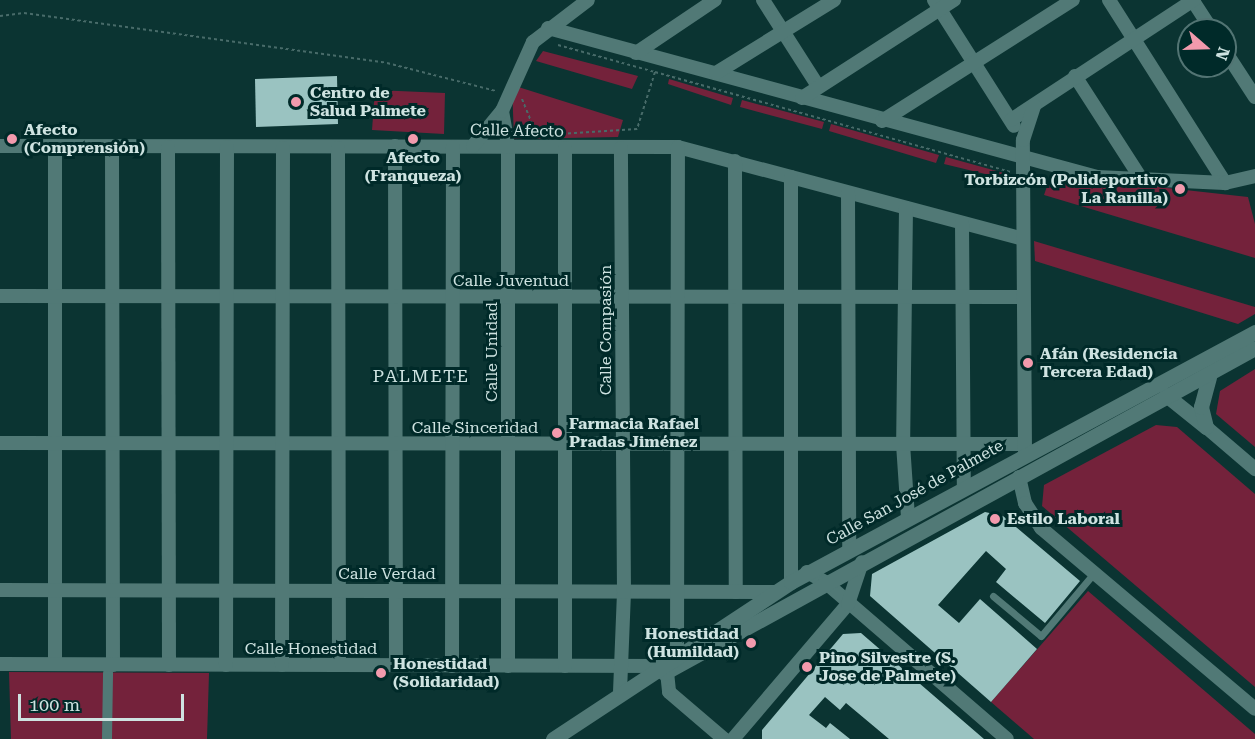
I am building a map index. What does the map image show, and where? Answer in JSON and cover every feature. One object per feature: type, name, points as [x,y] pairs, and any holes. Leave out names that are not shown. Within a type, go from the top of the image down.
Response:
[{"type":"street","points":[[473,146],[502,111],[533,42],[548,28],[588,0]]},
{"type":"street","points":[[636,53],[715,0]]},
{"type":"street","points":[[763,0],[818,86]]},
{"type":"street","points":[[716,74],[834,0]]},
{"type":"street","points":[[802,98],[937,4],[954,0]]},
{"type":"street","points":[[882,121],[1073,0]]},
{"type":"street","points":[[1109,0],[1225,183]]},
{"type":"street","points":[[1011,120],[1075,76],[1193,1],[1204,18]]},
{"type":"street","points":[[937,4],[1023,140]]},
{"type":"street","points":[[548,28],[1023,160],[1097,177],[1225,183],[1255,176]]},
{"type":"street","points":[[1237,69],[1255,97]]},
{"type":"street","points":[[1075,76],[1142,180]]},
{"type":"street","points":[[1034,106],[1023,140],[1021,297],[1024,449],[1019,477],[1025,503],[1041,528],[1255,710]]},
{"type":"street","name":"Calle Unidad","points":[[502,111],[508,146],[508,666]]},
{"type":"street","name":"Calle Afecto","points":[[0,146],[678,147],[1022,238]]},
{"type":"street","points":[[55,146],[57,443],[55,664]]},
{"type":"street","points":[[395,146],[393,298],[396,665]]},
{"type":"street","points":[[107,739],[113,590],[111,147]]},
{"type":"street","points":[[168,147],[169,665]]},
{"type":"street","points":[[226,665],[227,147]]},
{"type":"street","points":[[452,666],[450,591],[453,147]]},
{"type":"street","points":[[678,147],[678,653]]},
{"type":"street","points":[[282,665],[283,148]]},
{"type":"street","points":[[338,148],[341,297],[338,444],[339,665]]},
{"type":"street","points":[[565,666],[566,148]]},
{"type":"street","name":"Calle Compasión","points":[[620,692],[624,592],[621,148]]},
{"type":"street","points":[[735,161],[736,592]]},
{"type":"street","points":[[791,177],[791,582]]},
{"type":"street","points":[[848,193],[849,549]]},
{"type":"street","points":[[906,208],[903,444],[908,517]]},
{"type":"street","points":[[962,223],[964,485]]},
{"type":"street","name":"Calle Juventud","points":[[0,296],[790,299],[1021,297]]},
{"type":"street","name":"Calle San José de Palmete","points":[[603,705],[663,669],[678,653],[807,572],[908,517],[1024,449],[1149,388],[1255,332]]},
{"type":"street","name":"Calle San José de Palmete","points":[[553,739],[620,692],[1019,477],[1173,398],[1255,348]]},
{"type":"street","points":[[1206,427],[1201,407],[1209,377]]},
{"type":"street","points":[[1149,388],[1173,398],[1255,469]]},
{"type":"street","name":"Calle Sinceridad","points":[[0,443],[677,446],[903,444],[1024,449]]},
{"type":"street","points":[[974,502],[1024,449]]},
{"type":"street","points":[[733,739],[848,604],[862,562]]},
{"type":"street","points":[[807,572],[825,582],[1007,739]]},
{"type":"street","name":"Calle Verdad","points":[[0,590],[775,592]]},
{"type":"street","name":"Calle Honestidad","points":[[0,664],[55,664],[111,669],[169,665],[396,665],[620,666],[663,669]]},
{"type":"street","points":[[663,669],[669,692],[724,739]]},
{"type":"lane","points":[[993,596],[1041,636],[1094,573]]},
{"type":"path","points":[[0,16],[24,13],[387,63],[524,99],[528,121],[540,133],[632,131],[640,124],[655,72]]},
{"type":"path","points":[[558,45],[1023,175]]},
{"type":"shaded area","points":[[543,51],[638,76],[632,89],[536,61]]},
{"type":"shaded area","points":[[669,79],[733,98],[731,105],[668,84]]},
{"type":"shaded area","points":[[512,85],[623,120],[618,137],[514,139]]},
{"type":"shaded area","points":[[375,90],[445,93],[444,134],[372,130]]},
{"type":"shaded area","points":[[742,100],[824,122],[822,129],[740,107]]},
{"type":"shaded area","points":[[831,124],[939,155],[936,163],[829,131]]},
{"type":"shaded area","points":[[946,157],[1011,175],[1010,180],[944,164]]},
{"type":"shaded area","points":[[1051,175],[1248,197],[1255,224],[1255,258],[1044,195]]},
{"type":"shaded area","points":[[1034,241],[1255,307],[1255,314],[1238,324],[1035,261]]},
{"type":"shaded area","points":[[1255,369],[1255,447],[1216,414],[1220,391]]},
{"type":"shaded area","points":[[1156,425],[1177,427],[1255,494],[1255,687],[1042,506],[1044,485]]},
{"type":"shaded area","points":[[1088,591],[1255,734],[1255,739],[1034,739],[991,702]]},
{"type":"shaded area","points":[[9,672],[209,673],[207,739],[11,739]]},
{"type":"building","name":"Centro de Salud Palmete","points":[[337,76],[338,124],[256,127],[255,79]]},
{"type":"building","points":[[985,512],[1003,516],[1080,581],[1045,623],[996,582],[1006,569],[986,551],[938,605],[959,623],[980,599],[1037,649],[991,702],[870,596],[872,574]]},
{"type":"building","points":[[861,633],[984,739],[889,739],[846,703],[840,710],[825,697],[809,715],[826,728],[830,723],[850,739],[762,739],[762,730],[843,634]]},
{"type":"place","name":"Centro de Salud Palmete","points":[[296,102]]},
{"type":"place","name":"Afecto (Comprensión)","points":[[12,139]]},
{"type":"place","name":"Afecto (Franqueza)","points":[[413,139]]},
{"type":"place","name":"Torbizcón (Polideportivo La Ranilla)","points":[[1180,189]]},
{"type":"place","name":"Afán (Residencia Tercera Edad)","points":[[1028,363]]},
{"type":"place","name":"Farmacia Rafael Pradas Jiménez","points":[[557,433]]},
{"type":"place","name":"Estilo Laboral","points":[[995,519]]},
{"type":"place","name":"Honestidad (Humildad)","points":[[751,643]]},
{"type":"place","name":"Pino Silvestre (S. Jose de Palmete)","points":[[807,667]]},
{"type":"place","name":"Honestidad (Solidaridad)","points":[[381,673]]},
{"type":"district","name":"PALMETE","points":[[421,376]]}]
